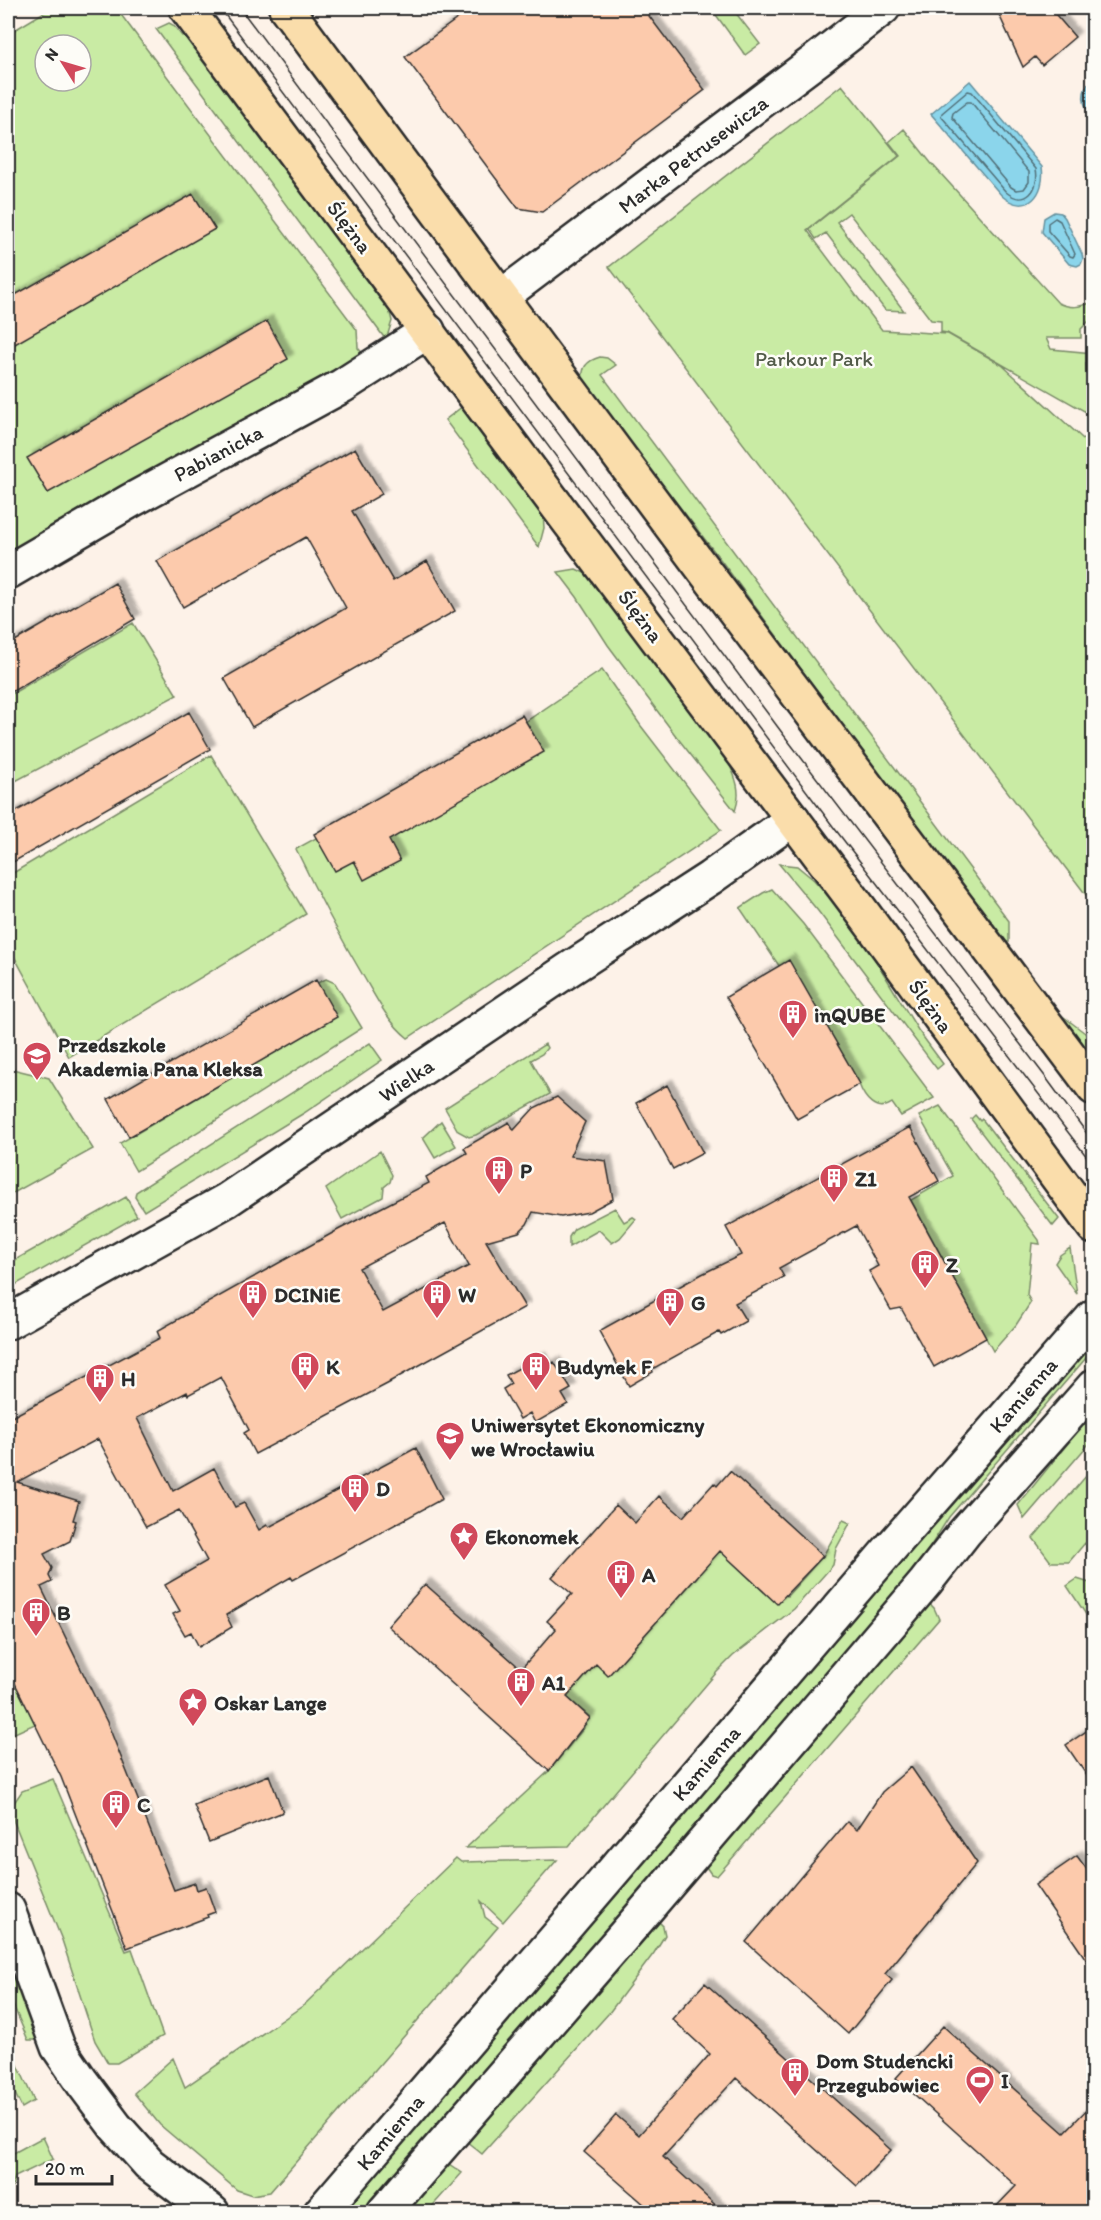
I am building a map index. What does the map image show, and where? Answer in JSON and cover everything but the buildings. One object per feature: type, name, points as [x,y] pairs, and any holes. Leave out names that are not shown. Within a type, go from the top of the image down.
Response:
[{"type":"main road","name":"Ślężna","points":[[186,8],[1094,1227]]},
{"type":"main road","points":[[286,8],[1094,1088]]},
{"type":"street","name":"Marka Petrusewicza","points":[[501,297],[883,8]]},
{"type":"street","name":"Pabianicka","points":[[8,572],[130,501],[342,386],[428,331]]},
{"type":"street","name":"Wielka","points":[[8,1322],[227,1200],[568,970],[756,847],[792,819]]},
{"type":"street","name":"Kamienna","points":[[321,2212],[904,1533],[1094,1316]]},
{"type":"street","points":[[384,2212],[640,1917],[965,1532],[1094,1386]]},
{"type":"street","points":[[8,1910],[58,2047],[115,2126],[148,2164],[212,2212]]},
{"type":"green space","points":[[51,8],[116,8],[357,330],[358,348],[366,357],[59,529],[32,538],[8,554],[8,34]]},
{"type":"green space","points":[[711,8],[732,8],[760,44],[745,55]]},
{"type":"green space","points":[[169,23],[182,36],[187,33],[388,305],[392,321],[386,340],[156,29]]},
{"type":"green space","name":"Parkour Park","points":[[842,85],[899,156],[807,230],[882,330],[948,334],[1002,365],[1093,448],[1093,904],[609,267]]},
{"type":"green space","points":[[904,129],[931,163],[1058,303],[1076,307],[1093,302],[1093,317],[1081,329],[1081,338],[1046,338],[1051,349],[1093,353],[1093,365],[1086,363],[1087,385],[1093,391],[1093,416],[947,333],[941,332],[941,321],[931,320],[849,213],[837,222],[904,311],[885,310],[826,233],[816,239],[809,229],[900,156],[889,142]]},
{"type":"green space","points":[[600,357],[607,358],[616,365],[602,375],[1009,921],[1009,942],[1000,938],[717,555],[583,382],[586,366]]},
{"type":"green space","points":[[463,406],[543,512],[544,528],[539,547],[445,420]]},
{"type":"green space","points":[[576,569],[591,576],[612,608],[727,760],[737,785],[738,797],[735,811],[608,645],[558,572]]},
{"type":"green space","points":[[133,623],[177,695],[8,785],[8,696]]},
{"type":"green space","points":[[602,670],[641,726],[721,830],[408,1038],[389,1018],[374,995],[329,915],[296,849],[519,726]]},
{"type":"green space","points":[[211,755],[306,914],[69,1057],[8,945],[8,876]]},
{"type":"green space","points":[[779,864],[797,866],[814,880],[862,938],[918,1030],[943,1064],[937,1069],[818,911]]},
{"type":"green space","points":[[772,889],[803,924],[934,1098],[901,1116],[892,1103],[881,1107],[867,1099],[740,908]]},
{"type":"green space","points":[[326,979],[335,983],[362,1028],[136,1171],[120,1143],[336,1017],[317,983]]},
{"type":"green space","points":[[1056,1011],[1093,1039],[1093,1064]]},
{"type":"green space","points":[[370,1043],[382,1060],[304,1113],[144,1211],[135,1197],[136,1192]]},
{"type":"green space","points":[[545,1044],[547,1048],[542,1054],[531,1060],[550,1094],[476,1135],[469,1137],[458,1131],[445,1108]]},
{"type":"green space","points":[[8,1068],[49,1078],[93,1149],[8,1196]]},
{"type":"green space","points":[[940,1106],[1040,1244],[1032,1243],[1027,1295],[1031,1302],[1016,1325],[993,1351],[911,1200],[953,1176],[919,1116]]},
{"type":"green space","points":[[975,1115],[980,1121],[982,1119],[1059,1219],[1053,1226],[971,1119]]},
{"type":"green space","points":[[441,1121],[456,1146],[435,1158],[423,1138]]},
{"type":"green space","points":[[380,1151],[392,1175],[390,1182],[384,1187],[383,1197],[342,1219],[326,1189]]},
{"type":"green space","points":[[126,1197],[137,1216],[8,1289],[8,1264]]},
{"type":"green space","points":[[615,1208],[624,1222],[633,1217],[636,1219],[620,1238],[612,1243],[599,1230],[569,1247],[569,1237],[574,1229]]},
{"type":"green space","points":[[1070,1248],[1077,1294],[1055,1263],[1060,1255]]},
{"type":"green space","points":[[1084,1345],[1092,1351],[949,1517],[918,1566],[446,2122],[367,2212],[339,2212]]},
{"type":"green space","points":[[1093,1412],[1093,1439],[1024,1519],[1018,1505]]},
{"type":"green space","points":[[1093,1468],[1093,1550],[1085,1543],[1069,1562],[1051,1562],[1033,1538]]},
{"type":"green space","points":[[843,1520],[850,1523],[836,1549],[833,1565],[794,1609],[733,1656],[717,1672],[569,1846],[466,1848],[549,1771],[584,1728],[583,1726],[590,1717],[567,1697],[596,1664],[609,1675],[697,1577],[714,1545],[787,1596],[823,1556]]},
{"type":"green space","points":[[1077,1579],[1093,1584],[1093,1625],[1067,1586]]},
{"type":"green space","points":[[929,1603],[939,1619],[717,1876],[711,1874],[704,1864]]},
{"type":"green space","points":[[8,1669],[35,1724],[8,1736]]},
{"type":"green space","points":[[53,1779],[126,1951],[132,1949],[163,2036],[117,2063],[108,2063],[95,2041],[62,1940],[14,1822],[11,1807],[22,1791]]},
{"type":"green space","points":[[456,1858],[461,1862],[557,1860],[503,1922],[481,1901],[485,1917],[498,1927],[270,2192],[252,2195],[237,2190],[160,2125],[134,2093],[173,2058],[185,2087],[304,2005]]},
{"type":"green space","points":[[658,1921],[663,1926],[665,1935],[609,2013],[482,2154],[466,2141],[530,2071]]},
{"type":"green space","points":[[8,1960],[37,2033],[36,2040],[28,2040],[8,1993]]},
{"type":"green space","points":[[8,2043],[34,2101],[22,2108],[8,2079]]},
{"type":"green space","points":[[43,2137],[53,2159],[15,2177],[8,2202],[8,2156]]},
{"type":"green space","points":[[446,2162],[462,2173],[427,2212],[400,2212]]},
{"type":"water","points":[[1093,79],[1093,116],[1084,103],[1084,92]]},
{"type":"water","points":[[970,81],[1042,167],[1038,194],[1027,203],[1011,202],[1002,196],[931,114]]},
{"type":"water","points":[[1054,212],[1061,213],[1065,218],[1082,254],[1081,264],[1077,266],[1069,264],[1042,232],[1044,218]]},
{"type":"tram line","points":[[220,8],[835,829],[1094,1166]]},
{"type":"tram line","points":[[240,8],[783,734],[1094,1143]]},
{"type":"place","name":"inQUBE","points":[[793,1040]]},
{"type":"place","name":"Przedszkole Akademia Pana Kleksa","points":[[37,1082]]},
{"type":"place","name":"P","points":[[499,1196]]},
{"type":"place","name":"Z1","points":[[834,1204]]},
{"type":"place","name":"Z","points":[[925,1290]]},
{"type":"place","name":"DCINiE","points":[[253,1320]]},
{"type":"place","name":"W","points":[[437,1320]]},
{"type":"place","name":"G","points":[[670,1328]]},
{"type":"place","name":"K","points":[[305,1392]]},
{"type":"place","name":"Budynek F","points":[[536,1392]]},
{"type":"place","name":"H","points":[[100,1404]]},
{"type":"place","name":"Uniwersytet Ekonomiczny we Wrocławiu","points":[[450,1462]]},
{"type":"place","name":"D","points":[[355,1514]]},
{"type":"place","name":"Ekonomek","points":[[464,1562]]},
{"type":"place","name":"A","points":[[621,1600]]},
{"type":"place","name":"B","points":[[36,1638]]},
{"type":"place","name":"A1","points":[[521,1708]]},
{"type":"place","name":"Oskar Lange","points":[[193,1728]]},
{"type":"place","name":"C","points":[[116,1830]]},
{"type":"place","name":"Dom Studencki Przegubowiec","points":[[795,2098]]},
{"type":"place","name":"I","points":[[980,2106]]}]
